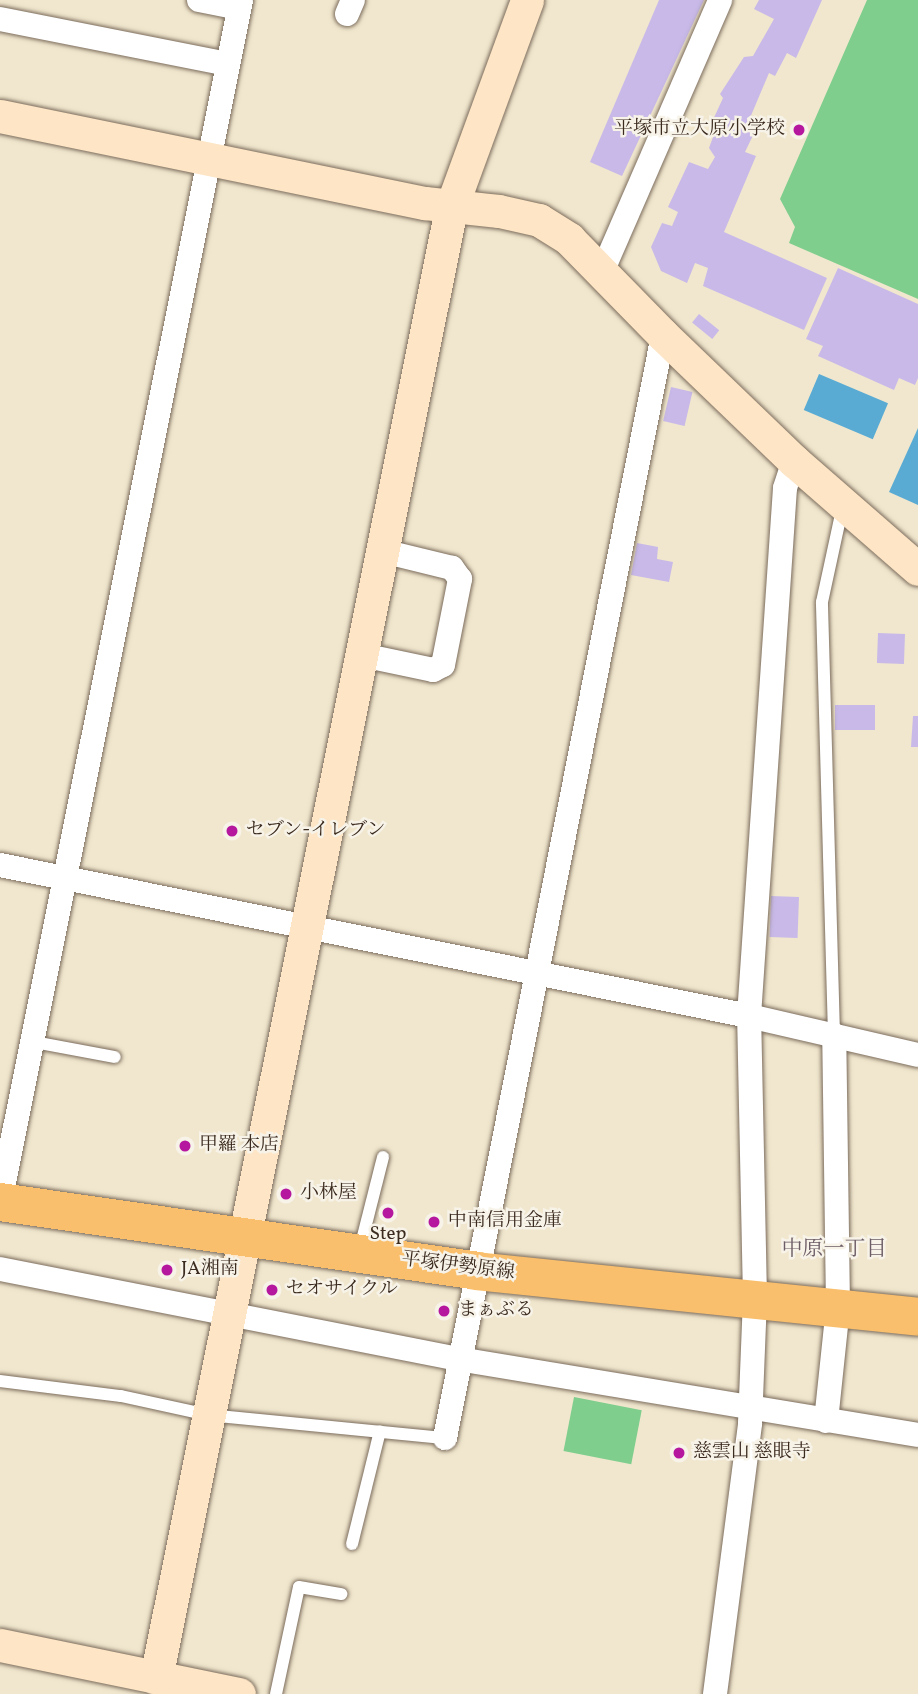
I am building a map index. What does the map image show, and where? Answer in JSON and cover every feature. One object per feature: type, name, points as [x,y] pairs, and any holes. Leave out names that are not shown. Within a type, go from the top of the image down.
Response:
[{"type":"main road","name":"平塚伊勢原線","points":[[1,1206],[476,1271],[918,1317]]},
{"type":"street","points":[[1,1206],[240,4],[199,0]]},
{"type":"street","points":[[156,1678],[451,208],[527,0]]},
{"type":"street","points":[[602,272],[720,0]]},
{"type":"street","points":[[0,19],[228,64]]},
{"type":"street","points":[[0,116],[451,208],[499,211],[539,220],[569,239],[663,335],[794,461],[918,569]]},
{"type":"street","points":[[444,1438],[663,335]]},
{"type":"street","points":[[715,1694],[750,1409],[755,1298],[749,1016],[785,488],[794,461]]},
{"type":"street","points":[[362,655],[433,670],[443,665],[460,579],[452,568],[383,551]]},
{"type":"street","points":[[0,864],[535,975],[749,1016],[918,1055]]},
{"type":"street","points":[[826,1421],[838,1307],[834,1035]]},
{"type":"street","points":[[0,1269],[459,1359],[918,1435]]},
{"type":"street","points":[[0,1645],[239,1694]]},
{"type":"lane","points":[[834,1035],[822,602],[840,519],[848,508]]},
{"type":"lane","points":[[34,1042],[115,1058]]},
{"type":"lane","points":[[359,1255],[383,1157]]},
{"type":"lane","points":[[0,1381],[121,1396],[209,1415],[444,1438]]},
{"type":"lane","points":[[352,1544],[380,1431]]},
{"type":"lane","points":[[276,1694],[299,1587],[341,1594]]},
{"type":"green space","points":[[867,0],[918,0],[918,299],[789,243],[795,227],[780,199]]},
{"type":"green space","points":[[574,1397],[642,1410],[631,1464],[564,1451]]},
{"type":"water","points":[[819,374],[888,403],[873,439],[804,410]]},
{"type":"water","points":[[918,428],[918,505],[889,492]]},
{"type":"building","points":[[659,0],[704,0],[622,176],[590,162]]},
{"type":"building","points":[[759,0],[822,0],[796,58],[787,53],[775,76],[769,73],[747,125],[756,129],[745,152],[756,156],[724,232],[827,278],[804,330],[703,286],[708,268],[695,263],[687,283],[661,271],[651,247],[662,223],[672,226],[678,212],[668,207],[689,162],[708,169],[715,157],[709,148],[716,129],[712,122],[723,98],[720,94],[744,57],[753,56],[774,19],[754,9]]},
{"type":"building","points":[[838,268],[918,304],[918,378],[915,385],[899,378],[894,390],[818,356],[823,346],[806,339]]},
{"type":"building","points":[[699,314],[719,330],[712,339],[692,323]]},
{"type":"building","points":[[671,387],[692,392],[685,426],[663,421]]},
{"type":"building","points":[[637,543],[658,547],[657,559],[673,562],[669,582],[631,575]]},
{"type":"building","points":[[878,633],[905,634],[904,664],[877,663]]},
{"type":"building","points":[[835,705],[875,705],[875,730],[835,730]]},
{"type":"building","points":[[913,716],[918,716],[918,747],[911,747]]},
{"type":"building","points":[[771,896],[799,897],[798,938],[770,937]]},
{"type":"place","name":"平塚市立大原小学校","points":[[799,130]]},
{"type":"place","name":"セブン-イレブン","points":[[232,831]]},
{"type":"place","name":"甲羅 本店","points":[[185,1146]]},
{"type":"place","name":"小林屋","points":[[286,1194]]},
{"type":"place","name":"Step","points":[[388,1213]]},
{"type":"place","name":"中南信用金庫","points":[[434,1222]]},
{"type":"place","name":"JA湘南","points":[[167,1270]]},
{"type":"place","name":"セオサイクル","points":[[272,1290]]},
{"type":"place","name":"まぁぶる","points":[[444,1311]]},
{"type":"place","name":"慈雲山 慈眼寺","points":[[679,1453]]},
{"type":"district","name":"中原一丁目","points":[[834,1250]]}]
